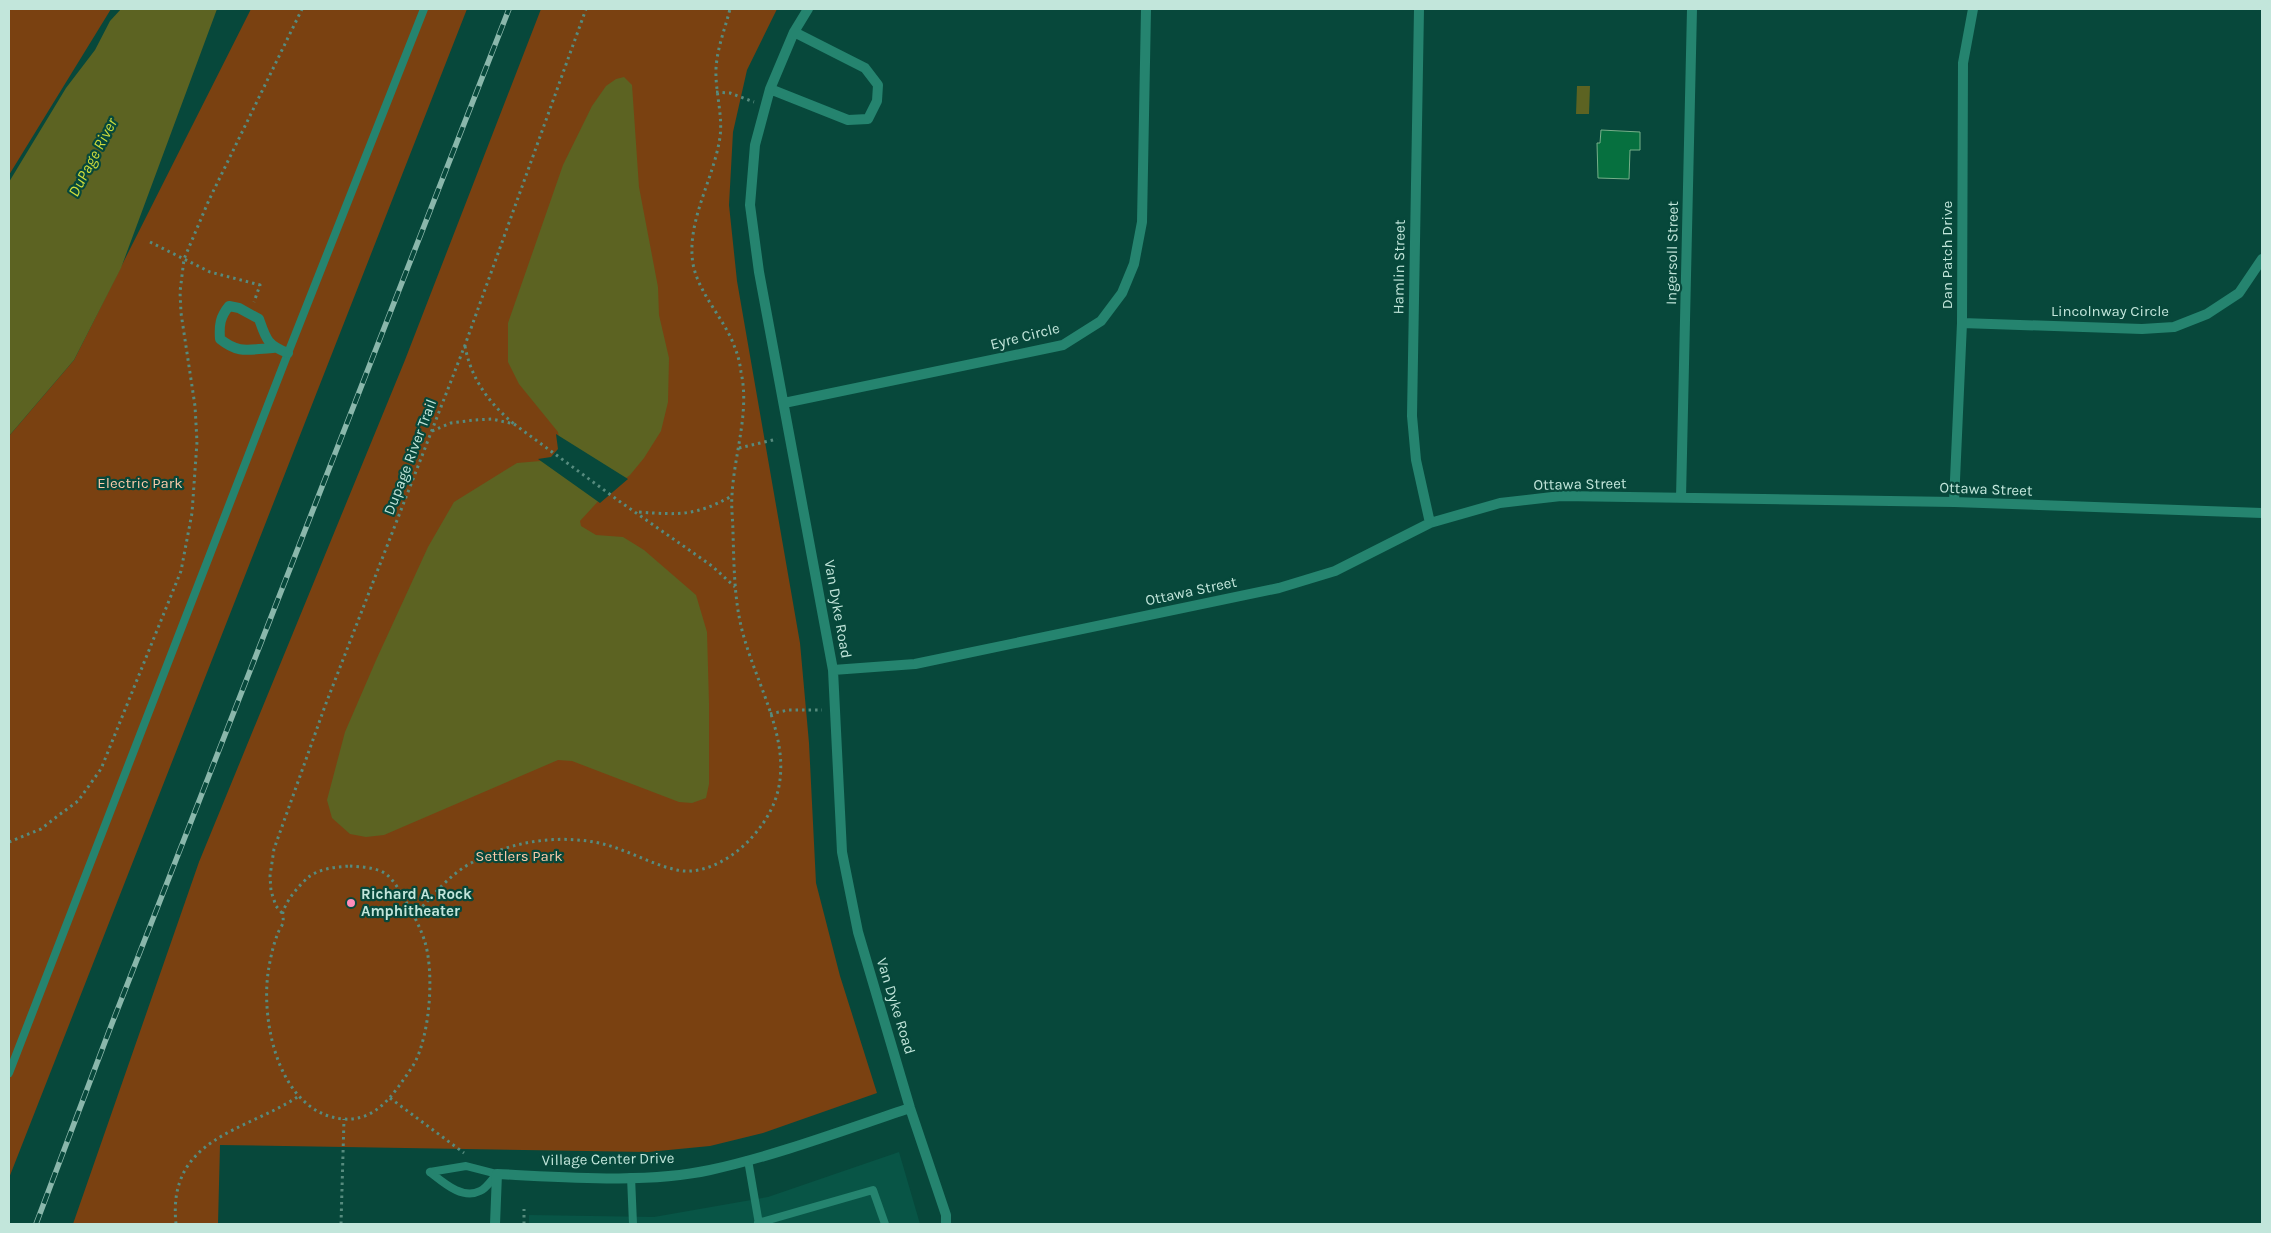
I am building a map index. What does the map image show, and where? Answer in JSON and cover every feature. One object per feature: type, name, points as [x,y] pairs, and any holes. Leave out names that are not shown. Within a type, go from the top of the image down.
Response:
[{"type":"street","name":"Van Dyke Road","points":[[808,9],[794,32],[770,89],[755,145],[750,205],[759,272],[833,670],[842,852],[858,932],[910,1108],[946,1220],[955,1224]]},
{"type":"street","name":"Eyre Circle","points":[[784,403],[1063,345],[1101,321],[1122,293],[1134,264],[1142,222],[1146,9]]},
{"type":"street","name":"Hamlin Street","points":[[1418,9],[1412,416],[1416,460],[1430,524]]},
{"type":"street","name":"Ingersoll Street","points":[[1681,498],[1692,9]]},
{"type":"street","name":"Dan Patch Drive","points":[[1954,502],[1962,323],[1963,63],[1973,9]]},
{"type":"street","points":[[770,89],[848,120],[868,119],[877,101],[878,85],[865,68],[794,32]]},
{"type":"street","name":"Lincolnway Circle","points":[[1962,323],[2142,329],[2174,326],[2207,314],[2239,293],[2262,259]]},
{"type":"street","points":[[273,348],[266,340],[259,319],[249,313],[229,306],[223,313],[219,325],[220,339],[237,350],[273,348],[288,353]]},
{"type":"street","name":"Ottawa Street","points":[[833,670],[914,664],[1279,588],[1335,571],[1430,524],[1500,503],[1561,496],[1954,502],[2262,513]]},
{"type":"street","name":"Village Center Drive","points":[[497,1174],[631,1177],[709,1170],[787,1150],[910,1108]]},
{"type":"street","points":[[495,1224],[497,1174]]},
{"type":"lane","points":[[9,1073],[288,353],[424,9]]},
{"type":"lane","points":[[748,1160],[759,1223],[873,1190],[885,1224]]},
{"type":"lane","points":[[466,1166],[497,1174],[480,1191],[467,1193],[450,1188],[430,1172],[466,1166]]},
{"type":"lane","points":[[631,1177],[633,1224]]},
{"type":"path","points":[[9,842],[41,829],[59,816],[78,801],[102,769],[180,571],[192,513],[198,442],[195,406],[181,313],[180,292],[184,259],[209,200],[302,9]]},
{"type":"path","name":"Dupage River Trail","points":[[282,913],[276,906],[271,891],[270,876],[274,849],[324,706],[465,345],[586,9]]},
{"type":"path","points":[[414,916],[429,898],[472,862],[503,850],[545,840],[574,839],[598,843],[680,871],[702,868],[723,861],[740,850],[755,835],[768,817],[777,796],[782,774],[781,751],[741,626],[735,587],[732,496],[743,406],[742,376],[735,347],[699,280],[694,265],[693,241],[698,211],[717,156],[720,132],[716,92],[718,47],[730,9]]},
{"type":"path","points":[[716,92],[730,93],[766,107]]},
{"type":"path","points":[[150,242],[210,272],[260,285],[249,313]]},
{"type":"path","points":[[465,345],[468,360],[482,391],[496,409],[546,448],[712,566],[735,587]]},
{"type":"path","points":[[432,431],[452,423],[474,420],[492,419],[514,424]]},
{"type":"path","points":[[739,448],[790,436]]},
{"type":"path","points":[[637,512],[680,515],[710,508],[732,496]]},
{"type":"path","points":[[770,714],[788,710],[831,709]]},
{"type":"path","points":[[350,866],[366,867],[386,874],[414,916],[425,941],[430,998],[426,1029],[414,1063],[390,1098],[380,1109],[362,1117],[344,1119],[322,1114],[299,1096],[286,1076],[276,1053],[268,1025],[268,973],[275,944],[283,923],[282,913],[294,894],[311,876],[329,867],[350,866]]},
{"type":"path","points":[[176,1224],[176,1208],[180,1183],[185,1170],[194,1158],[208,1144],[226,1132],[282,1108],[299,1096]]},
{"type":"path","points":[[390,1098],[464,1153]]},
{"type":"path","points":[[341,1224],[344,1119]]},
{"type":"path","points":[[524,1209],[524,1224]]},
{"type":"shaded area","points":[[899,1152],[920,1224],[529,1224],[529,1215],[654,1217],[768,1197]]},
{"type":"green space","points":[[9,9],[111,9],[9,175]]},
{"type":"green space","name":"Electric Park","points":[[251,9],[467,9],[9,1178],[9,436],[74,360]]},
{"type":"green space","name":"Settlers Park","points":[[541,9],[777,9],[747,70],[733,132],[729,205],[737,281],[800,643],[809,743],[816,883],[840,976],[877,1093],[763,1133],[710,1146],[648,1152],[220,1145],[218,1224],[73,1224],[199,862],[405,360]]},
{"type":"water","name":"DuPage River","points":[[121,9],[217,9],[121,268],[74,360],[9,436],[9,182],[66,88],[95,50],[110,21]]},
{"type":"water","points":[[624,77],[632,85],[639,187],[658,287],[659,315],[669,358],[668,402],[661,431],[644,458],[630,475],[603,496],[580,521],[581,526],[596,535],[623,537],[644,550],[696,595],[707,632],[709,784],[706,798],[692,803],[679,802],[572,761],[558,760],[384,835],[366,837],[350,834],[332,818],[327,800],[345,732],[428,547],[454,502],[517,463],[552,460],[561,450],[558,432],[519,384],[508,362],[508,323],[563,165],[592,106],[606,86],[616,79]]},
{"type":"water","points":[[1577,86],[1590,86],[1589,114],[1576,114]]},
{"type":"pier","points":[[556,434],[628,479],[600,503],[538,459],[551,457],[558,449]]},
{"type":"building","points":[[1601,130],[1640,132],[1640,150],[1630,150],[1629,179],[1598,178],[1597,143],[1600,143]]},
{"type":"railway","points":[[36,1224],[111,1026],[509,9]]},
{"type":"place","name":"Richard A. Rock Amphitheater","points":[[351,903]]}]
